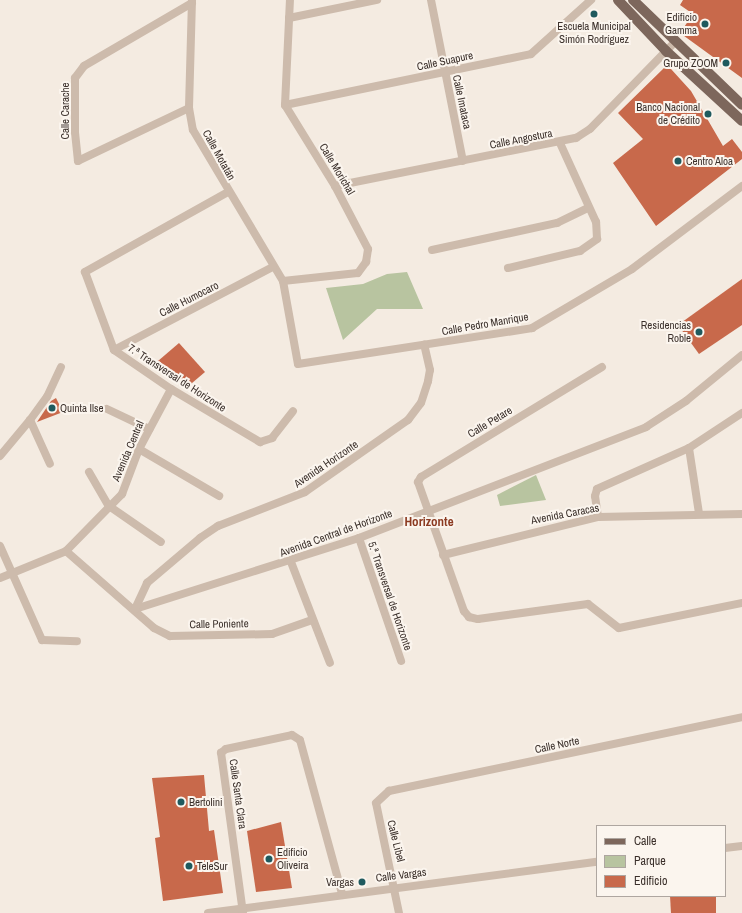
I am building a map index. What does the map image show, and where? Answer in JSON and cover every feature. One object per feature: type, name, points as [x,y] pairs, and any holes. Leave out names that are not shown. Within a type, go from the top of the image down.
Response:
[{"type":"main road","points":[[618,0],[666,51],[742,121]]},
{"type":"main road","points":[[633,0],[674,43],[715,77],[742,105]]},
{"type":"street","points":[[285,105],[290,0]]},
{"type":"street","points":[[289,18],[377,0]]},
{"type":"street","name":"Calle Imataca","points":[[431,0],[444,73],[463,161]]},
{"type":"street","name":"Calle Suapure","points":[[285,105],[531,54],[591,0]]},
{"type":"street","name":"Calle Carache","points":[[189,108],[78,161],[75,132],[75,78],[84,66],[192,2]]},
{"type":"street","name":"Calle Motatán","points":[[192,2],[189,108],[193,130],[228,192],[283,281]]},
{"type":"street","name":"Calle Angostura","points":[[335,186],[560,143],[576,138],[590,129],[674,43]]},
{"type":"street","name":"Calle Morichal","points":[[283,281],[358,273],[366,262],[368,249],[335,186],[285,105]]},
{"type":"street","points":[[508,268],[580,251],[590,246],[598,239],[599,231],[560,143]]},
{"type":"street","name":"Calle Pedro Manrique","points":[[283,281],[298,364],[532,328],[632,269],[742,186]]},
{"type":"street","name":"7.ª Transversal de Horizonte","points":[[228,192],[85,272],[114,350],[171,389],[260,442],[272,438],[293,411]]},
{"type":"street","points":[[432,250],[557,223],[588,208]]},
{"type":"street","name":"Calle Humocaro","points":[[114,350],[273,267]]},
{"type":"street","name":"Avenida Horizonte","points":[[135,609],[147,583],[200,538],[218,526],[305,492],[408,420],[421,403],[428,381],[430,370],[424,345]]},
{"type":"street","name":"Avenida Central de Horizonte","points":[[135,609],[291,562],[359,538],[646,427],[686,401],[742,355]]},
{"type":"street","points":[[0,456],[47,397],[61,367]]},
{"type":"street","name":"Calle Petare","points":[[602,367],[421,477],[417,486],[464,610],[473,619],[588,604],[619,628],[742,603]]},
{"type":"street","name":"Avenida Central","points":[[66,551],[122,494],[139,449],[171,389]]},
{"type":"street","points":[[107,409],[149,429]]},
{"type":"street","points":[[598,517],[595,496],[597,489],[689,448],[742,413]]},
{"type":"street","points":[[30,420],[50,464]]},
{"type":"street","points":[[689,448],[699,514]]},
{"type":"street","points":[[139,449],[219,496]]},
{"type":"street","points":[[89,472],[109,506],[161,542]]},
{"type":"street","name":"Avenida Caracas","points":[[442,555],[598,517],[742,514]]},
{"type":"street","name":"5.ª Transversal de Horizonte","points":[[359,538],[401,661]]},
{"type":"street","points":[[0,546],[42,640],[77,641]]},
{"type":"street","points":[[0,578],[66,551],[135,609]]},
{"type":"street","points":[[291,562],[312,620],[330,663]]},
{"type":"street","name":"Calle Poniente","points":[[135,609],[154,628],[170,636],[272,634],[312,620]]},
{"type":"street","name":"Calle Norte","points":[[378,799],[389,791],[742,717]]},
{"type":"street","name":"Calle Santa Clara","points":[[243,910],[221,753],[226,749],[292,736],[300,740],[342,894]]},
{"type":"street","name":"Calle Libel","points":[[378,799],[376,811],[396,887],[399,913]]},
{"type":"street","points":[[726,848],[742,846]]},
{"type":"street","name":"Calle Vargas","points":[[208,913],[243,910],[342,894],[596,862]]},
{"type":"green space","points":[[407,272],[423,309],[377,309],[343,340],[326,288],[363,284],[387,274]]},
{"type":"green space","points":[[536,475],[546,500],[500,506],[497,495]]},
{"type":"building","points":[[683,0],[742,0],[742,78],[680,33],[693,14],[680,5]]},
{"type":"building","name":"Centro Aloa","points":[[664,68],[671,69],[691,91],[723,146],[732,139],[742,152],[742,159],[656,226],[613,163],[643,139],[618,113]]},
{"type":"building","points":[[742,279],[742,325],[699,354],[678,325]]},
{"type":"building","points":[[179,343],[205,372],[185,389],[158,361]]},
{"type":"building","name":"Quinta Ilse","points":[[56,398],[63,412],[37,422],[51,401]]},
{"type":"building","points":[[204,775],[209,831],[214,830],[223,893],[163,901],[155,838],[160,837],[152,778]]},
{"type":"building","name":"Edificio Oliveira","points":[[281,822],[292,888],[256,892],[247,831]]},
{"type":"building","points":[[670,897],[716,897],[716,913],[671,913]]},
{"type":"place","name":"Escuela Municipal Simón Rodríguez","points":[[594,14]]},
{"type":"place","name":"Edificio Gamma","points":[[705,24]]},
{"type":"place","name":"Grupo ZOOM","points":[[726,63]]},
{"type":"place","name":"Banco Nacional de Crédito","points":[[708,114]]},
{"type":"place","name":"Centro Aloa","points":[[678,161]]},
{"type":"place","name":"Residencias Roble","points":[[699,332]]},
{"type":"place","name":"Quinta Ilse","points":[[52,408]]},
{"type":"place","name":"Bertolini","points":[[181,802]]},
{"type":"place","name":"Edificio Oliveira","points":[[269,859]]},
{"type":"place","name":"TeleSur","points":[[189,866]]},
{"type":"place","name":"Vargas","points":[[362,882]]},
{"type":"district","name":"Horizonte","points":[[429,522]]}]
